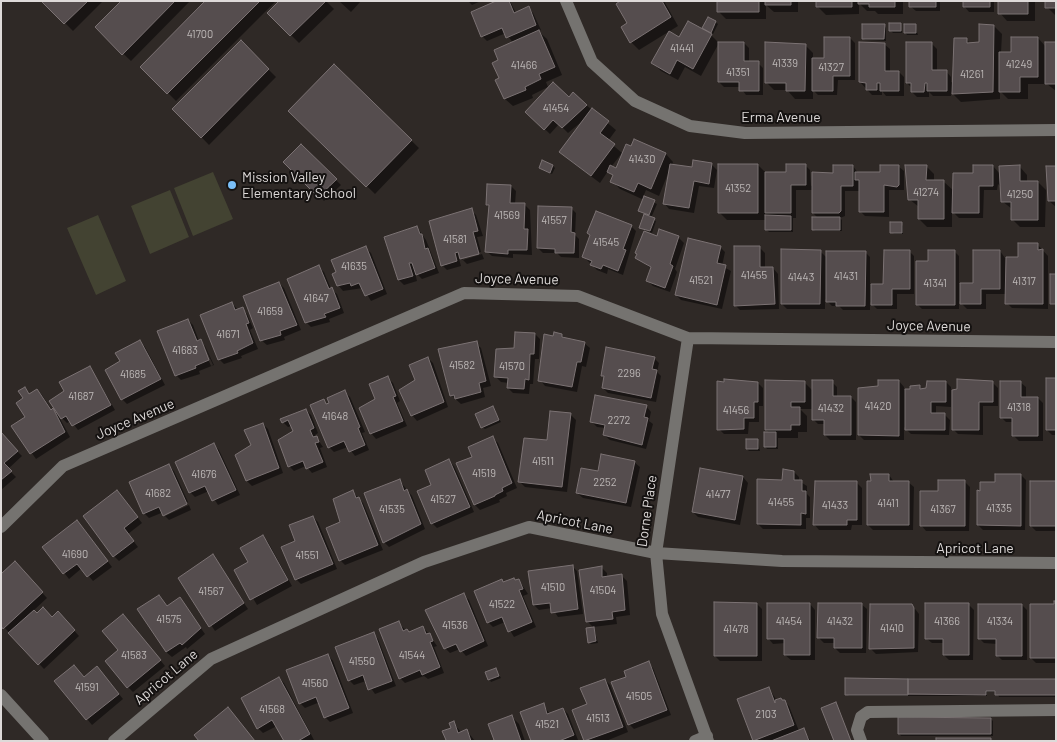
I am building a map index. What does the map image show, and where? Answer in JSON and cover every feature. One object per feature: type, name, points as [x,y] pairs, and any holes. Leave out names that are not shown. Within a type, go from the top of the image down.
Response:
[{"type":"street","name":"Erma Avenue","points":[[566,1],[592,62],[635,100],[690,126],[744,133],[1056,130]]},
{"type":"street","name":"Joyce Avenue","points":[[1,527],[63,466],[464,293],[578,296],[688,338],[1056,342]]},
{"type":"street","name":"Dorne Place","points":[[688,338],[656,553],[662,614],[703,739]]},
{"type":"street","name":"Apricot Lane","points":[[114,741],[211,659],[424,562],[529,527],[656,553],[782,561],[1056,563]]},
{"type":"street","points":[[1,695],[44,741]]},
{"type":"street","points":[[861,741],[857,730],[861,717],[868,712],[1056,710]]},
{"type":"green space","points":[[213,172],[233,219],[193,236],[174,188]]},
{"type":"green space","points":[[170,190],[189,237],[150,254],[131,206]]},
{"type":"green space","points":[[98,215],[126,281],[96,295],[67,228]]},
{"type":"building","points":[[41,1],[88,1],[64,24]]},
{"type":"building","points":[[121,1],[175,1],[122,55],[95,27]]},
{"type":"building","points":[[205,1],[260,1],[167,94],[140,67]]},
{"type":"building","points":[[279,1],[326,1],[290,36],[267,13]]},
{"type":"building","points":[[496,1],[509,1],[514,13],[529,6],[536,25],[506,38],[502,28],[481,37],[471,12]]},
{"type":"building","points":[[620,1],[662,1],[671,17],[630,43],[621,27],[627,23],[616,4]]},
{"type":"building","points":[[717,1],[759,1],[759,12],[717,12]]},
{"type":"building","points":[[765,1],[791,1],[791,5],[765,5]]},
{"type":"building","points":[[816,1],[852,1],[852,7],[816,7]]},
{"type":"building","points":[[858,1],[895,1],[895,7],[869,7],[869,4],[858,4]]},
{"type":"building","points":[[909,1],[936,1],[936,7],[909,7]]},
{"type":"building","points":[[963,1],[990,1],[990,7],[963,7]]},
{"type":"building","points":[[998,1],[1028,1],[1028,14],[998,14]]},
{"type":"building","points":[[1045,1],[1056,1],[1056,8],[1045,8]]},
{"type":"building","points":[[708,17],[716,21],[711,33],[702,28]]},
{"type":"building","points":[[688,21],[712,34],[693,69],[677,60],[670,74],[651,63],[669,31],[679,37]]},
{"type":"building","points":[[889,23],[901,23],[901,31],[889,31]]},
{"type":"building","points":[[862,24],[885,24],[884,39],[862,39]]},
{"type":"building","points":[[904,24],[916,24],[916,33],[904,33]]},
{"type":"building","points":[[979,24],[994,25],[993,92],[952,94],[954,38],[967,38],[967,43],[979,42]]},
{"type":"building","points":[[539,30],[555,67],[539,74],[541,79],[525,87],[526,90],[504,99],[495,80],[499,78],[492,63],[498,60],[494,50]]},
{"type":"building","points":[[824,37],[850,37],[850,76],[833,76],[833,91],[812,91],[812,58],[824,58]]},
{"type":"building","points":[[1011,37],[1038,37],[1038,77],[1020,77],[1020,92],[999,92],[999,52],[1011,52]]},
{"type":"building","points":[[241,40],[269,69],[201,138],[172,109]]},
{"type":"building","points":[[718,42],[744,42],[744,61],[759,61],[759,91],[739,91],[739,82],[718,82]]},
{"type":"building","points":[[765,42],[806,44],[805,91],[786,91],[786,83],[765,83]]},
{"type":"building","points":[[859,42],[885,43],[885,71],[899,71],[899,91],[880,91],[880,83],[877,83],[877,90],[866,90],[866,83],[859,82]]},
{"type":"building","points":[[906,42],[932,42],[932,70],[947,70],[947,91],[927,91],[927,83],[925,83],[924,92],[911,92],[911,83],[906,83]]},
{"type":"building","points":[[1045,42],[1056,42],[1056,84],[1045,84]]},
{"type":"building","points":[[334,64],[412,140],[366,187],[288,111]]},
{"type":"building","points":[[553,82],[569,97],[573,92],[587,105],[562,128],[553,120],[544,130],[525,112]]},
{"type":"building","points":[[592,108],[609,121],[600,133],[615,144],[591,176],[559,152]]},
{"type":"building","points":[[634,139],[666,153],[651,189],[638,183],[634,192],[610,182],[613,175],[607,172],[610,165],[616,168],[626,144],[631,146]]},
{"type":"building","points":[[301,144],[337,179],[318,197],[283,162]]},
{"type":"building","points":[[542,160],[553,165],[550,173],[539,168]]},
{"type":"building","points":[[693,160],[712,163],[709,184],[694,181],[689,208],[663,204],[670,164],[692,167]]},
{"type":"building","points":[[718,164],[758,164],[758,213],[718,213]]},
{"type":"building","points":[[786,164],[806,164],[806,185],[791,185],[791,213],[765,213],[765,172],[786,172]]},
{"type":"building","points":[[833,165],[853,165],[853,186],[841,186],[841,211],[839,213],[812,213],[812,172],[833,173]]},
{"type":"building","points":[[880,165],[899,165],[899,185],[897,187],[884,185],[884,212],[859,212],[859,180],[855,180],[855,172],[880,172]]},
{"type":"building","points":[[905,165],[927,165],[926,180],[944,180],[944,219],[918,219],[918,200],[908,200]]},
{"type":"building","points":[[973,165],[993,165],[993,186],[979,186],[979,213],[952,213],[953,173],[973,173]]},
{"type":"building","points":[[1020,165],[1020,181],[1038,181],[1038,220],[1011,220],[1011,202],[1001,202],[999,166]]},
{"type":"building","points":[[1046,166],[1056,166],[1056,201],[1048,201]]},
{"type":"building","points":[[487,184],[511,185],[510,203],[525,203],[524,229],[528,229],[527,250],[508,250],[508,254],[485,252],[489,205],[486,205]]},
{"type":"building","points":[[644,196],[655,200],[649,215],[638,211]]},
{"type":"building","points":[[538,206],[572,207],[571,232],[575,233],[574,253],[555,253],[555,249],[537,248]]},
{"type":"building","points":[[472,208],[478,231],[473,232],[479,254],[460,259],[458,252],[455,253],[457,261],[441,266],[429,221]]},
{"type":"building","points":[[596,211],[632,225],[623,249],[626,250],[618,271],[603,265],[601,269],[590,265],[592,261],[582,257],[590,235],[587,233]]},
{"type":"building","points":[[644,214],[655,218],[650,231],[639,228]]},
{"type":"building","points":[[765,215],[791,216],[791,230],[765,230]]},
{"type":"building","points":[[812,217],[840,217],[840,230],[812,230]]},
{"type":"building","points":[[890,222],[902,222],[902,233],[890,233]]},
{"type":"building","points":[[417,226],[420,234],[422,234],[425,249],[428,248],[435,268],[416,275],[412,263],[409,263],[413,276],[398,280],[384,237]]},
{"type":"building","points":[[659,229],[679,236],[670,264],[673,266],[665,288],[646,281],[651,267],[635,258],[637,254],[635,253],[644,231],[657,236]]},
{"type":"building","points":[[688,238],[721,246],[717,263],[726,265],[717,305],[675,295]]},
{"type":"building","points":[[1018,243],[1038,243],[1038,250],[1043,249],[1043,304],[1005,304],[1006,257],[1018,257]]},
{"type":"building","points":[[366,246],[383,289],[365,296],[359,283],[351,286],[350,283],[337,286],[332,274],[336,272],[331,260]]},
{"type":"building","points":[[734,246],[760,246],[760,267],[773,267],[775,304],[734,306]]},
{"type":"building","points":[[781,249],[821,250],[820,304],[781,304]]},
{"type":"building","points":[[884,250],[910,250],[910,289],[892,289],[892,305],[871,305],[871,284],[883,284]]},
{"type":"building","points":[[928,250],[955,250],[955,305],[916,305],[916,261],[928,261]]},
{"type":"building","points":[[973,250],[1000,250],[1000,289],[981,289],[981,304],[960,304],[960,283],[973,283]]},
{"type":"building","points":[[826,251],[866,251],[865,306],[836,306],[836,302],[826,302]]},
{"type":"building","points":[[319,265],[329,289],[332,287],[340,308],[324,314],[326,317],[305,323],[287,279]]},
{"type":"building","points":[[1050,274],[1056,274],[1056,304],[1050,304]]},
{"type":"building","points":[[279,282],[297,325],[280,331],[281,335],[260,341],[243,296]]},
{"type":"building","points":[[232,302],[235,310],[243,307],[249,323],[246,324],[253,343],[237,351],[238,353],[218,360],[200,315]]},
{"type":"building","points":[[188,319],[197,341],[201,339],[209,360],[195,366],[196,368],[175,376],[157,331]]},
{"type":"building","points":[[515,332],[535,333],[534,354],[530,354],[529,380],[525,379],[524,389],[507,388],[508,378],[494,377],[496,349],[514,348]]},
{"type":"building","points":[[554,332],[562,334],[562,337],[585,342],[581,362],[577,362],[572,387],[538,381],[544,334],[553,336]]},
{"type":"building","points":[[140,340],[161,379],[121,400],[105,370],[120,361],[115,353]]},
{"type":"building","points":[[477,341],[486,381],[479,383],[481,392],[455,399],[454,395],[450,396],[438,349]]},
{"type":"building","points":[[606,347],[655,357],[652,369],[657,370],[651,398],[602,388],[604,376],[601,376]]},
{"type":"building","points":[[428,357],[444,402],[411,416],[399,390],[415,380],[409,365]]},
{"type":"building","points":[[90,366],[111,405],[72,426],[66,416],[61,419],[49,401],[64,391],[59,382]]},
{"type":"building","points":[[388,376],[396,396],[393,397],[403,421],[370,434],[359,408],[375,399],[369,384]]},
{"type":"building","points":[[1046,378],[1056,378],[1056,430],[1046,430]]},
{"type":"building","points":[[724,379],[758,382],[758,402],[754,402],[754,418],[744,418],[744,429],[717,430],[717,381],[724,382]]},
{"type":"building","points":[[957,379],[993,381],[993,402],[979,402],[979,430],[952,430],[952,390],[957,389]]},
{"type":"building","points":[[765,380],[805,381],[805,402],[791,402],[791,407],[800,407],[800,425],[791,425],[791,430],[765,430]]},
{"type":"building","points":[[812,380],[833,380],[833,396],[851,396],[851,435],[824,435],[824,420],[812,420]]},
{"type":"building","points":[[878,380],[899,380],[899,436],[858,435],[858,388],[878,386]]},
{"type":"building","points":[[927,381],[946,381],[946,402],[931,402],[931,413],[945,413],[945,430],[905,430],[905,389],[910,389],[910,386],[920,385],[920,389],[926,388]]},
{"type":"building","points":[[1000,381],[1021,381],[1021,397],[1038,397],[1038,436],[1012,436],[1012,418],[1000,418]]},
{"type":"building","points":[[25,387],[29,394],[37,389],[51,410],[53,408],[65,432],[30,454],[11,426],[25,417],[16,403],[23,398],[18,391]]},
{"type":"building","points":[[345,390],[365,445],[349,452],[344,441],[328,448],[310,405],[324,399],[326,404],[329,403],[327,398]]},
{"type":"building","points":[[595,395],[647,405],[644,417],[648,418],[642,445],[603,435],[605,425],[590,422]]},
{"type":"building","points":[[493,406],[499,420],[481,428],[475,414]]},
{"type":"building","points":[[306,409],[314,428],[310,430],[313,437],[317,436],[319,442],[315,443],[323,462],[306,469],[303,461],[288,467],[278,440],[293,431],[288,420],[282,423],[280,419]]},
{"type":"building","points":[[550,411],[571,413],[562,487],[518,482],[524,438],[547,440]]},
{"type":"building","points":[[263,423],[279,468],[246,481],[235,455],[251,445],[244,430]]},
{"type":"building","points":[[1,432],[18,451],[4,463],[12,471],[1,480]]},
{"type":"building","points":[[764,432],[776,432],[776,447],[764,447]]},
{"type":"building","points":[[493,436],[512,483],[502,488],[503,491],[495,496],[474,505],[456,463],[472,457],[468,447]]},
{"type":"building","points":[[746,439],[758,439],[758,449],[746,449]]},
{"type":"building","points":[[214,443],[236,490],[212,501],[205,486],[189,493],[175,462]]},
{"type":"building","points":[[601,454],[635,461],[626,503],[576,493],[581,468],[598,471]]},
{"type":"building","points":[[449,459],[470,507],[431,524],[417,491],[431,485],[425,470]]},
{"type":"building","points":[[169,464],[187,504],[163,516],[159,507],[143,514],[129,482]]},
{"type":"building","points":[[700,468],[743,476],[735,520],[692,512]]},
{"type":"building","points":[[783,469],[794,471],[794,480],[802,480],[802,491],[806,491],[806,514],[801,513],[801,525],[757,524],[757,479],[782,480]]},
{"type":"building","points":[[870,474],[889,474],[889,481],[909,481],[909,525],[867,525],[867,481],[871,481]]},
{"type":"building","points":[[995,474],[1021,474],[1021,526],[977,525],[977,490],[980,491],[980,482],[995,482]]},
{"type":"building","points":[[400,479],[404,491],[407,489],[421,524],[383,543],[364,493]]},
{"type":"building","points":[[938,480],[965,480],[965,526],[920,526],[920,491],[938,491]]},
{"type":"building","points":[[815,481],[857,481],[857,520],[847,520],[847,525],[813,525]]},
{"type":"building","points":[[1030,481],[1056,481],[1056,526],[1030,526]]},
{"type":"building","points":[[117,490],[138,517],[124,528],[134,541],[113,557],[83,516]]},
{"type":"building","points":[[353,490],[356,498],[359,497],[378,545],[339,561],[326,528],[340,522],[333,499]]},
{"type":"building","points":[[313,516],[333,564],[295,580],[281,547],[295,541],[289,525]]},
{"type":"building","points":[[77,520],[108,561],[87,577],[77,564],[63,574],[42,547]]},
{"type":"building","points":[[263,535],[288,580],[250,600],[234,570],[248,562],[240,548]]},
{"type":"building","points":[[213,554],[244,603],[209,627],[178,578]]},
{"type":"building","points":[[15,561],[43,592],[3,629],[1,626],[1,574]]},
{"type":"building","points":[[573,565],[578,609],[551,613],[550,603],[533,605],[528,571]]},
{"type":"building","points":[[602,566],[602,577],[622,574],[625,610],[612,612],[613,619],[586,622],[579,570]]},
{"type":"building","points":[[514,578],[515,580],[519,579],[523,589],[519,590],[532,622],[508,632],[502,617],[487,623],[474,591],[502,579],[503,582]]},
{"type":"building","points":[[464,593],[484,641],[460,652],[456,644],[444,649],[425,610]]},
{"type":"building","points":[[159,595],[167,606],[180,597],[201,628],[182,645],[180,643],[166,652],[137,609]]},
{"type":"building","points":[[1054,601],[1056,601],[1056,658],[1030,658],[1030,604],[1054,604]]},
{"type":"building","points":[[714,602],[757,603],[757,656],[714,656]]},
{"type":"building","points":[[767,603],[810,603],[810,655],[784,655],[784,639],[767,639]]},
{"type":"building","points":[[818,603],[862,603],[862,648],[834,648],[834,638],[817,638]]},
{"type":"building","points":[[925,603],[969,603],[969,655],[943,655],[943,639],[925,639]]},
{"type":"building","points":[[870,604],[912,604],[914,608],[914,648],[869,649]]},
{"type":"building","points":[[978,604],[1022,604],[1022,656],[996,656],[996,639],[978,639]]},
{"type":"building","points":[[43,607],[52,617],[58,611],[75,630],[38,665],[8,633],[34,610],[37,613]]},
{"type":"building","points":[[123,614],[161,660],[127,688],[105,661],[118,650],[102,631]]},
{"type":"building","points":[[399,621],[403,631],[407,629],[409,632],[423,626],[426,634],[430,633],[433,641],[430,642],[440,667],[422,675],[420,670],[399,679],[379,629]]},
{"type":"building","points":[[594,627],[596,641],[588,643],[586,628]]},
{"type":"building","points":[[374,632],[392,681],[368,690],[363,675],[348,681],[335,647]]},
{"type":"building","points":[[328,654],[349,708],[324,718],[316,697],[299,704],[286,670]]},
{"type":"building","points":[[649,661],[667,710],[628,725],[611,682],[626,677],[624,671]]},
{"type":"building","points":[[74,665],[84,677],[97,666],[119,694],[86,720],[54,681]]},
{"type":"building","points":[[496,668],[499,676],[488,680],[485,672]]},
{"type":"building","points":[[279,677],[310,734],[298,741],[284,741],[272,720],[257,729],[241,698]]},
{"type":"building","points":[[845,678],[908,679],[908,695],[845,695]]},
{"type":"building","points":[[605,679],[623,727],[584,741],[572,710],[587,704],[580,688]]},
{"type":"building","points":[[908,679],[1056,679],[1056,695],[995,695],[995,691],[986,691],[986,695],[908,694]]},
{"type":"building","points":[[769,687],[775,703],[775,700],[781,698],[785,700],[794,725],[753,741],[737,699]]},
{"type":"building","points":[[836,702],[851,741],[834,741],[821,708]]},
{"type":"building","points":[[544,703],[547,714],[563,708],[574,735],[559,741],[531,741],[520,712]]},
{"type":"building","points":[[228,707],[255,741],[199,741],[194,735]]},
{"type":"building","points":[[512,715],[521,741],[491,741],[494,740],[488,724]]},
{"type":"building","points":[[898,717],[991,718],[991,734],[898,734]]},
{"type":"building","points":[[454,721],[458,733],[467,729],[471,741],[444,741],[446,740],[442,731],[451,728],[449,723]]},
{"type":"building","points":[[804,728],[809,741],[771,741]]},
{"type":"building","points":[[936,738],[991,738],[991,741],[936,741]]},
{"type":"place","name":"Mission Valley Elementary School","points":[[232,185]]}]
